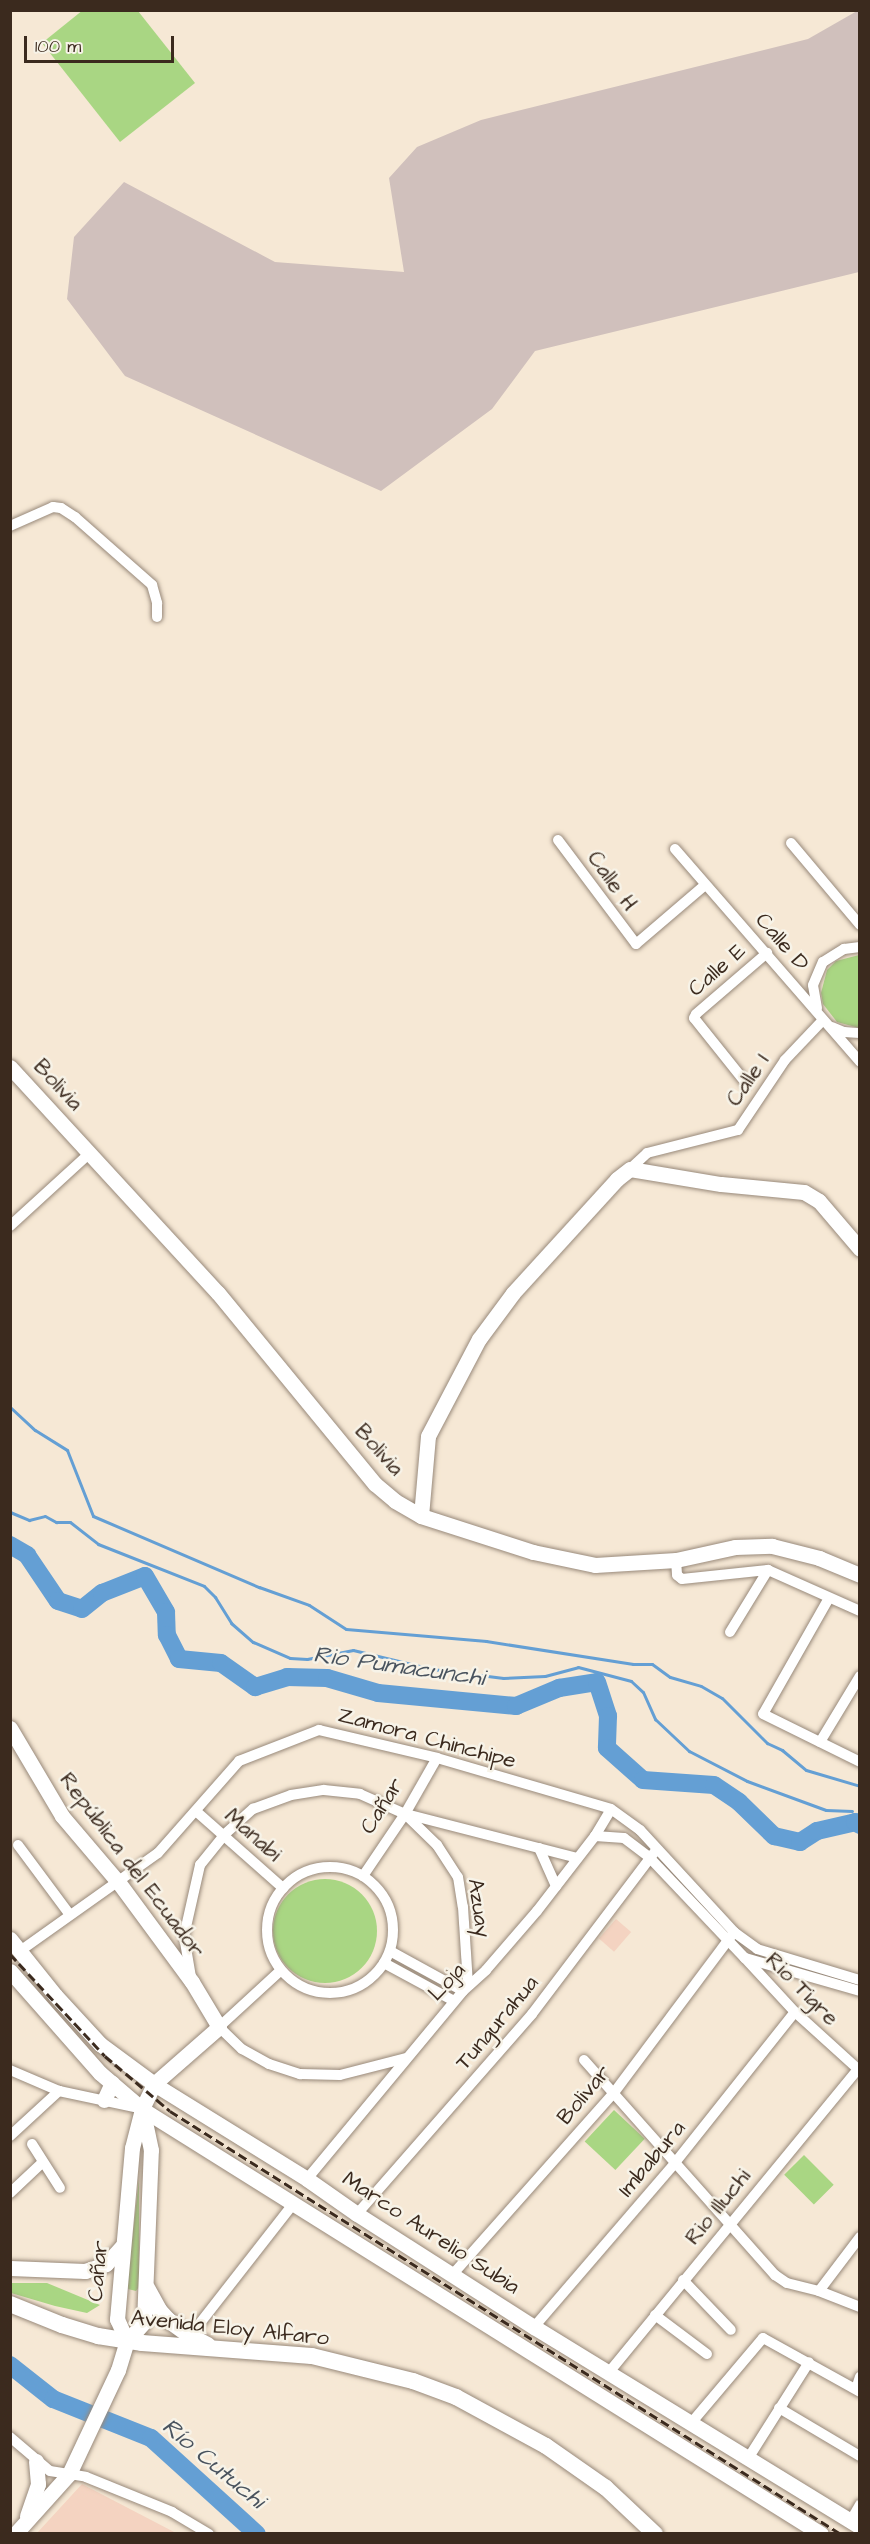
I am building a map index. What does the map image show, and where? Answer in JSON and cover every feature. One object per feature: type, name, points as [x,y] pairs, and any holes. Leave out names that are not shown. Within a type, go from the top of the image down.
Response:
[{"type":"main road","points":[[147,2288],[164,2315],[190,2336],[217,2349]]},
{"type":"main road","name":"Avenida Eloy Alfaro","points":[[10,2304],[62,2325],[127,2341],[312,2356],[413,2382],[456,2397],[501,2419],[583,2471],[617,2497],[655,2534]]},
{"type":"street","points":[[10,526],[52,507],[61,508],[75,517],[152,585],[157,603],[157,617]]},
{"type":"street","name":"Calle H","points":[[558,840],[636,944],[705,885]]},
{"type":"street","points":[[791,843],[860,925]]},
{"type":"street","name":"Calle D","points":[[675,849],[860,1062]]},
{"type":"street","points":[[860,947],[844,949],[833,954],[817,973],[813,997],[823,1020],[844,1032],[860,1033]]},
{"type":"street","name":"Calle E","points":[[746,1083],[694,1018],[766,953]]},
{"type":"street","name":"Calle I","points":[[630,1169],[647,1153],[738,1130],[785,1060],[823,1020]]},
{"type":"street","name":"Bolivia","points":[[10,1067],[218,1293],[375,1484],[395,1501],[421,1516],[533,1552],[595,1565],[676,1560],[735,1547],[772,1546],[819,1558],[860,1575]]},
{"type":"street","points":[[10,1226],[90,1153]]},
{"type":"street","points":[[421,1516],[428,1436],[479,1339],[513,1293],[617,1179],[630,1169],[721,1184],[804,1192],[819,1201],[860,1249]]},
{"type":"street","points":[[676,1560],[677,1575],[686,1580],[768,1570],[860,1611]]},
{"type":"street","points":[[730,1632],[768,1570]]},
{"type":"street","points":[[829,1598],[763,1714],[860,1762]]},
{"type":"street","points":[[820,1742],[860,1676]]},
{"type":"street","name":"República del Ecuador","points":[[10,1728],[62,1816],[119,1883],[192,1982],[219,2027]]},
{"type":"street","name":"Zamora Chinchipe","points":[[15,1945],[70,1915],[119,1883],[158,1853],[197,1812],[239,1761],[315,1730],[437,1758],[612,1809]]},
{"type":"street","name":"Cañar","points":[[363,1876],[405,1814],[437,1758]]},
{"type":"street","name":"Azuay","points":[[192,1982],[184,1936],[200,1865],[225,1834],[253,1809],[291,1795],[324,1790],[360,1794],[405,1814],[437,1845],[458,1877],[463,1907],[466,1988]]},
{"type":"street","points":[[612,1809],[640,1830],[653,1853],[730,1936],[757,1950],[860,1980]]},
{"type":"street","name":"Loja","points":[[307,2179],[454,2001],[486,1970],[556,1886],[595,1836],[612,1809]]},
{"type":"street","name":"Manabi","points":[[197,1812],[225,1834],[283,1888]]},
{"type":"street","points":[[405,1814],[577,1858]]},
{"type":"street","points":[[595,1836],[624,1838],[653,1853]]},
{"type":"street","points":[[18,1845],[70,1915]]},
{"type":"street","points":[[538,1848],[556,1886]]},
{"type":"street","name":"Tungurahua","points":[[357,2214],[532,2014],[653,1853]]},
{"type":"street","points":[[321,1868],[343,1868],[363,1876],[381,1892],[391,1913],[393,1937],[384,1963],[363,1985],[334,1994],[304,1989],[280,1971],[269,1951],[266,1929],[271,1907],[283,1888],[300,1874],[321,1868]]},
{"type":"street","name":"Rio Tigre","points":[[730,1936],[744,1958],[795,2012],[859,2070]]},
{"type":"street","name":"Bolivar","points":[[453,2274],[613,2094],[730,1936]]},
{"type":"street","name":"Marco Aurelio Subia","points":[[15,1945],[55,1995],[100,2044],[154,2084],[307,2179],[357,2214],[534,2327],[610,2371],[855,2524]]},
{"type":"street","points":[[390,1951],[466,1988]]},
{"type":"street","points":[[744,1958],[860,1991]]},
{"type":"street","points":[[384,1963],[454,2001]]},
{"type":"street","name":"Marco Aurelio Subia","points":[[10,1971],[111,2083],[142,2109],[821,2534]]},
{"type":"street","name":"Cañar","points":[[127,2341],[117,2319],[132,2148],[142,2109],[154,2084],[280,1971]]},
{"type":"street","name":"Imbabura","points":[[534,2327],[674,2164],[795,2012]]},
{"type":"street","points":[[219,2027],[242,2049],[269,2064],[300,2074],[340,2075],[406,2058]]},
{"type":"street","points":[[584,2060],[775,2275],[787,2283],[819,2291],[860,2307]]},
{"type":"street","points":[[10,2070],[59,2091],[142,2109],[151,2150],[144,2322],[127,2341],[118,2370],[72,2468],[20,2528]]},
{"type":"street","name":"Rio Illuchi","points":[[610,2371],[729,2223],[859,2070]]},
{"type":"street","points":[[104,2100],[111,2083]]},
{"type":"street","points":[[10,2136],[59,2091]]},
{"type":"street","points":[[151,2150],[164,2137],[177,2133],[185,2136]]},
{"type":"street","points":[[32,2144],[60,2188]]},
{"type":"street","points":[[10,2193],[43,2162]]},
{"type":"street","points":[[190,2336],[294,2204]]},
{"type":"street","points":[[819,2291],[860,2237]]},
{"type":"street","points":[[10,2268],[85,2271],[106,2264],[123,2245]]},
{"type":"street","points":[[683,2280],[731,2330]]},
{"type":"street","points":[[655,2315],[707,2354]]},
{"type":"street","points":[[692,2422],[763,2338],[858,2391],[860,2377]]},
{"type":"street","points":[[749,2457],[809,2362]]},
{"type":"street","points":[[779,2408],[860,2456]]},
{"type":"street","points":[[10,2437],[25,2447],[36,2461],[50,2472],[72,2468],[86,2477],[172,2512],[209,2534]]},
{"type":"street","points":[[20,2528],[38,2484],[36,2461]]},
{"type":"street","points":[[855,2524],[860,2505]]},
{"type":"shaded area","points":[[860,11],[859,272],[535,351],[492,409],[381,491],[125,376],[67,299],[74,237],[124,182],[275,262],[404,272],[389,178],[417,147],[481,120],[808,39]]},
{"type":"shaded area","points":[[616,1919],[631,1932],[614,1952],[599,1939]]},
{"type":"shaded area","points":[[82,2484],[176,2533],[37,2533]]},
{"type":"green space","points":[[83,10],[138,11],[195,83],[120,142],[42,43]]},
{"type":"green space","points":[[859,955],[859,1028],[837,1022],[823,1004],[821,993],[827,970],[836,961]]},
{"type":"green space","points":[[325,1879],[345,1883],[362,1894],[373,1911],[377,1931],[373,1951],[362,1968],[345,1979],[325,1983],[305,1979],[288,1968],[277,1951],[273,1931],[277,1911],[288,1894],[305,1883]]},
{"type":"green space","points":[[614,2110],[645,2139],[615,2170],[585,2141]]},
{"type":"green space","points":[[804,2155],[834,2185],[814,2204],[784,2175]]},
{"type":"green space","points":[[139,2179],[139,2287],[136,2291],[128,2289],[127,2285]]},
{"type":"green space","points":[[11,2283],[47,2283],[100,2305],[87,2313],[55,2306],[11,2293]]},
{"type":"waterway","points":[[10,1407],[35,1430],[67,1450],[93,1516],[259,1587],[309,1605],[346,1629],[486,1641],[633,1664],[652,1664],[670,1677],[701,1686],[722,1698],[767,1743],[782,1750],[806,1770],[860,1786]]},
{"type":"waterway","points":[[10,1512],[29,1520],[45,1516],[56,1522],[70,1522],[98,1544],[204,1586],[215,1597],[231,1623],[253,1642],[290,1658],[307,1659],[353,1650],[432,1669],[503,1678],[545,1676],[578,1667],[631,1681],[643,1692],[655,1719],[689,1751],[747,1781],[826,1810],[852,1811]]},
{"type":"waterway","name":"Rio Pumacunchi","points":[[10,1545],[27,1555],[58,1601],[82,1609],[102,1593],[145,1576],[166,1612],[167,1635],[179,1659],[221,1663],[255,1687],[287,1677],[327,1678],[378,1693],[516,1706],[559,1688],[597,1682],[608,1716],[607,1748],[643,1780],[714,1785],[739,1802],[774,1836],[800,1842],[817,1831],[855,1822],[860,1825]]},
{"type":"waterway","name":"Río Cutuchi","points":[[10,2365],[53,2399],[151,2438],[257,2534]]},
{"type":"railway","points":[[10,1954],[105,2056],[170,2111],[841,2534]]}]
